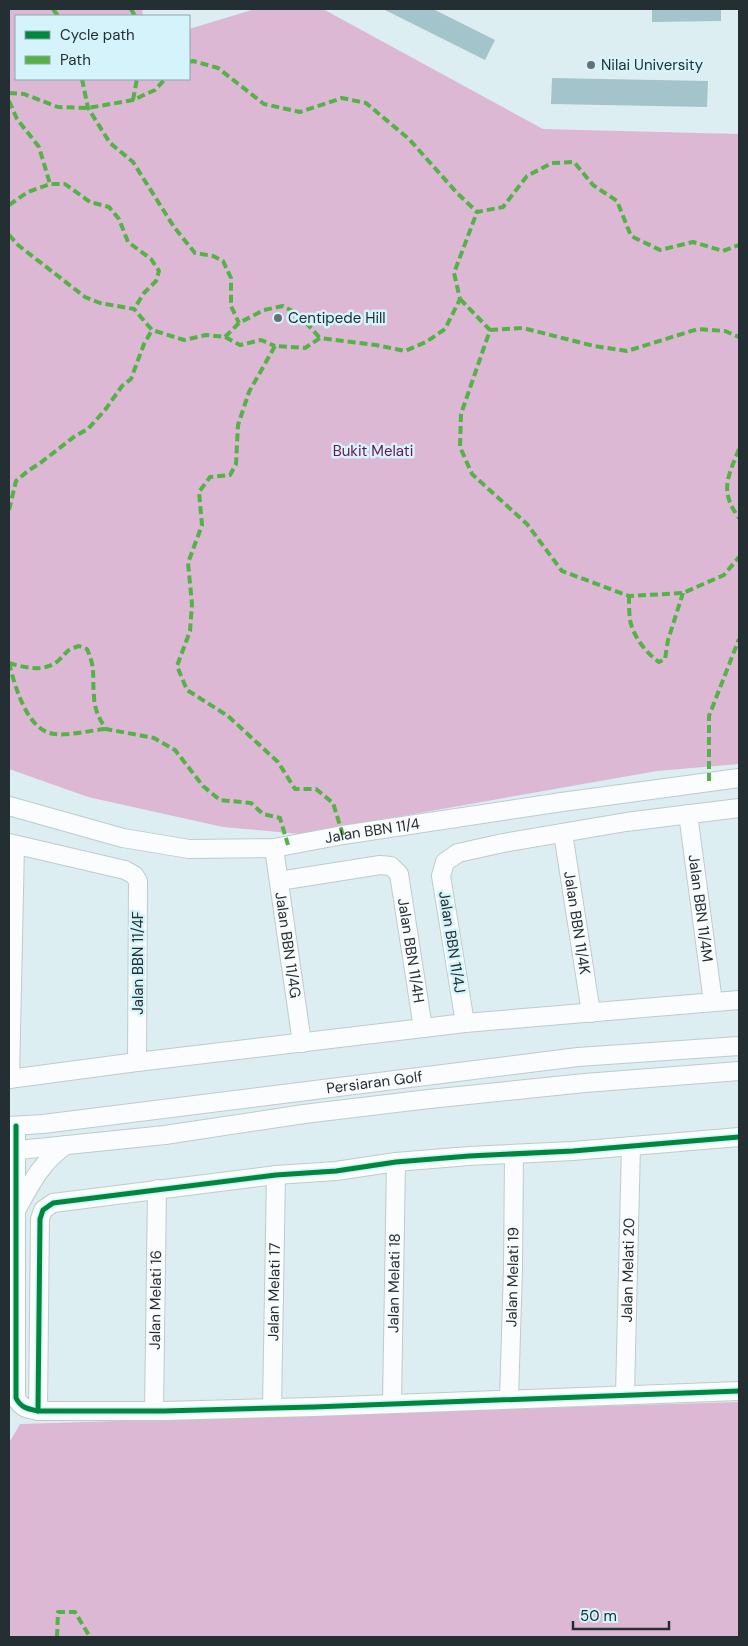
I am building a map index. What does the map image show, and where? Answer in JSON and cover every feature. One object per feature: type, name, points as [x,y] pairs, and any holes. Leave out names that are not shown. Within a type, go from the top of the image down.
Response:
[{"type":"street","name":"Jalan BBN 11/4","points":[[9,806],[132,840],[189,849],[274,848],[343,835],[562,802],[739,778]]},
{"type":"street","points":[[562,833],[626,822],[739,808]]},
{"type":"street","name":"Jalan BBN 11/4M","points":[[688,814],[713,1002]]},
{"type":"street","name":"Jalan BBN 11/4J","points":[[465,1024],[441,876],[445,862],[458,852],[562,833]]},
{"type":"street","name":"Jalan BBN 11/4K","points":[[562,833],[591,1013]]},
{"type":"street","points":[[12,844],[10,1079],[424,1028],[739,1000]]},
{"type":"street","name":"Jalan BBN 11/4F","points":[[12,844],[125,870],[134,875],[138,881],[137,1062]]},
{"type":"street","name":"Jalan BBN 11/4G","points":[[274,848],[302,1042]]},
{"type":"street","name":"Jalan BBN 11/4H","points":[[279,882],[380,865],[391,866],[399,874],[424,1028]]},
{"type":"street","name":"Persiaran Golf","points":[[13,1126],[578,1058],[739,1046]]},
{"type":"street","name":"Persiaran Golf","points":[[12,1150],[166,1135],[304,1114],[429,1099],[585,1083],[739,1071]]},
{"type":"street","points":[[13,1126],[12,1150],[17,1305],[16,1398],[23,1408],[38,1411],[154,1411],[739,1391]]},
{"type":"street","points":[[38,1411],[40,1219],[43,1210],[53,1203],[276,1175],[336,1171],[396,1162],[631,1146],[739,1136]]},
{"type":"street","points":[[14,1218],[42,1166],[66,1145]]},
{"type":"street","name":"Jalan Melati 20","points":[[625,1394],[631,1146]]},
{"type":"street","name":"Jalan Melati 19","points":[[509,1399],[514,1154]]},
{"type":"street","name":"Jalan Melati 18","points":[[392,1403],[396,1162]]},
{"type":"street","name":"Jalan Melati 17","points":[[272,1408],[276,1175]]},
{"type":"street","name":"Jalan Melati 16","points":[[154,1411],[157,1189]]},
{"type":"street","points":[[9,1194],[14,1218]]},
{"type":"street","points":[[17,1305],[39,1306]]},
{"type":"green space","name":"Bukit Melati","points":[[9,9],[142,9],[143,15],[15,15],[15,80],[190,80],[190,29],[255,9],[323,9],[543,129],[739,134],[739,764],[657,771],[300,834],[223,827],[88,797],[9,769]]},
{"type":"green space","points":[[739,1402],[739,1637],[9,1637],[9,1443],[20,1424]]},
{"type":"building","points":[[383,9],[433,9],[495,40],[485,60]]},
{"type":"building","points":[[652,9],[721,9],[721,21],[652,22]]},
{"type":"building","points":[[552,78],[708,81],[707,107],[551,104]]},
{"type":"marked path","points":[[53,9],[57,15]]},
{"type":"marked path","points":[[131,9],[134,15]]},
{"type":"marked path","points":[[190,62],[218,68],[264,104],[300,112],[342,98],[366,103],[409,139],[457,193],[477,212],[503,207],[527,176],[552,163],[574,162],[593,185],[617,201],[631,236],[660,250],[693,242],[723,251],[739,245]]},
{"type":"marked path","points":[[82,80],[88,108],[110,143],[133,162],[174,227],[195,253],[213,256],[223,261],[231,278],[231,306],[239,323]]},
{"type":"marked path","points":[[133,100],[137,80]]},
{"type":"marked path","points":[[9,93],[24,94],[58,107],[88,108],[133,100],[155,90],[164,80]]},
{"type":"marked path","points":[[9,101],[17,119],[39,147],[50,184]]},
{"type":"marked path","points":[[9,205],[28,192],[50,184],[65,184],[90,202],[109,207],[119,219],[128,242],[151,259],[159,271],[156,281],[144,293],[134,309]]},
{"type":"marked path","points":[[343,835],[333,803],[316,789],[295,789],[278,762],[228,716],[187,690],[177,666],[190,631],[192,604],[188,563],[202,525],[199,492],[210,477],[230,475],[236,464],[238,425],[249,392],[275,346],[305,348],[320,338],[376,345],[405,351],[426,342],[445,329],[460,299],[454,273],[477,212]]},
{"type":"marked path","points":[[9,235],[18,245],[85,297],[100,303],[134,309],[152,330],[184,340],[206,335],[225,337],[240,345],[261,340],[275,346]]},
{"type":"marked path","points":[[460,299],[490,330],[461,414],[460,447],[472,474],[527,524],[562,571],[629,596],[683,593],[724,575],[739,557]]},
{"type":"marked path","points":[[225,337],[239,323],[264,310],[283,306],[298,314],[320,338]]},
{"type":"marked path","points":[[490,330],[523,328],[594,346],[627,351],[698,329],[725,331],[739,337]]},
{"type":"marked path","points":[[9,510],[16,481],[75,436],[88,429],[105,410],[122,386],[131,379],[144,344],[152,330]]},
{"type":"marked path","points":[[739,449],[727,484],[729,500],[739,518]]},
{"type":"marked path","points":[[629,596],[630,620],[634,632],[649,654],[659,662],[665,659],[668,640],[683,593]]},
{"type":"marked path","points":[[709,781],[709,716],[739,639]]},
{"type":"marked path","points":[[9,663],[29,668],[42,668],[55,663],[72,648],[79,646],[87,649],[93,667],[95,705],[106,729],[154,738],[175,750],[203,786],[220,800],[251,803],[263,814],[280,818],[288,845]]},
{"type":"marked path","points":[[9,663],[24,706],[30,717],[45,731],[55,734],[67,734],[106,729]]},
{"type":"marked path","points":[[57,1637],[58,1612],[75,1612],[90,1637]]},
{"type":"cycle path","points":[[16,1126],[16,1398],[20,1404],[28,1409],[38,1411],[164,1411],[739,1391]]},
{"type":"cycle path","points":[[38,1411],[40,1219],[43,1210],[53,1203],[276,1175],[336,1171],[396,1162],[573,1151],[739,1137]]},
{"type":"place","name":"Nilai University","points":[[591,65]]},
{"type":"place","name":"Centipede Hill","points":[[278,318]]}]
